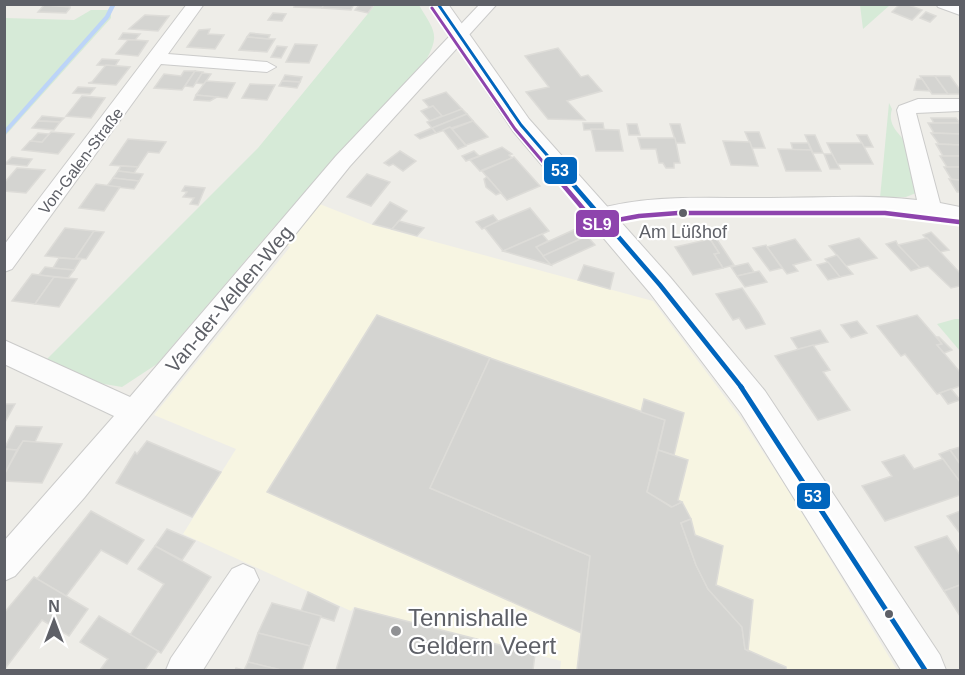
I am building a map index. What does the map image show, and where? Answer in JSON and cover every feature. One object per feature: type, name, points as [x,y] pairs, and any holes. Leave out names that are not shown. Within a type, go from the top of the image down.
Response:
[{"type":"street","name":"Von-Galen-Straße","points":[[4,263],[196,4]]},
{"type":"street","points":[[438,4],[521,125],[687,316],[753,402],[925,670]]},
{"type":"street","name":"Van-der-Velden-Weg","points":[[4,565],[135,413],[344,161],[489,4]]},
{"type":"street","points":[[944,4],[960,10]]},
{"type":"street","points":[[157,58],[267,67]]},
{"type":"street","points":[[930,208],[906,110],[918,105],[960,105]]},
{"type":"street","points":[[599,217],[614,212],[651,207],[930,208],[960,215]]},
{"type":"street","points":[[4,351],[135,413]]},
{"type":"street","points":[[183,670],[243,580]]},
{"type":"shaded area","points":[[317,203],[373,225],[653,301],[740,417],[788,490],[897,670],[560,670],[561,661],[354,607],[351,611],[183,534],[236,449],[154,415],[290,247],[283,243]]},
{"type":"green space","points":[[113,4],[116,5],[111,10],[111,18],[5,136],[5,18],[74,20],[91,10],[108,10]]},
{"type":"green space","points":[[860,4],[890,5],[863,29]]},
{"type":"green space","points":[[375,5],[419,5],[434,33],[433,45],[425,62],[274,227],[157,364],[122,387],[98,383],[46,360],[258,148]]},
{"type":"green space","points":[[889,103],[892,109],[891,122],[907,145],[912,161],[916,193],[906,197],[880,198]]},
{"type":"green space","points":[[960,319],[960,351],[937,324]]},
{"type":"building","points":[[295,4],[324,4],[322,8],[294,7]]},
{"type":"building","points":[[324,4],[354,4],[351,10],[322,8]]},
{"type":"building","points":[[360,4],[373,6],[368,13],[355,10]]},
{"type":"building","points":[[900,4],[922,10],[912,20],[892,12]]},
{"type":"building","points":[[44,5],[70,8],[66,13],[38,12]]},
{"type":"building","points":[[926,12],[936,16],[930,22],[920,18]]},
{"type":"building","points":[[273,13],[286,14],[282,21],[268,20]]},
{"type":"building","points":[[145,15],[169,16],[158,31],[129,29]]},
{"type":"building","points":[[210,29],[208,34],[224,35],[215,49],[187,47],[199,30]]},
{"type":"building","points":[[123,33],[140,34],[135,40],[119,39]]},
{"type":"building","points":[[250,33],[270,35],[268,39],[247,37]]},
{"type":"building","points":[[247,37],[275,39],[267,52],[239,50]]},
{"type":"building","points":[[128,40],[148,41],[138,56],[116,54]]},
{"type":"building","points":[[295,44],[317,45],[309,63],[286,62]]},
{"type":"building","points":[[277,46],[287,47],[281,58],[271,57]]},
{"type":"building","points":[[558,48],[581,77],[588,75],[602,91],[567,101],[585,120],[548,119],[526,92],[549,87],[525,56]]},
{"type":"building","points":[[102,59],[119,60],[115,66],[97,65]]},
{"type":"building","points":[[106,65],[130,67],[116,85],[88,83],[92,82]]},
{"type":"building","points":[[184,71],[195,71],[182,90],[154,88],[164,74],[181,76]]},
{"type":"building","points":[[195,71],[203,72],[193,87],[185,86]]},
{"type":"building","points":[[202,73],[211,74],[204,84],[196,83]]},
{"type":"building","points":[[285,75],[302,77],[300,82],[282,81]]},
{"type":"building","points":[[920,76],[935,76],[948,94],[932,94]]},
{"type":"building","points":[[935,76],[950,76],[960,90],[960,94],[948,94]]},
{"type":"building","points":[[917,79],[922,79],[930,91],[914,90]]},
{"type":"building","points":[[206,81],[235,83],[227,98],[196,95]]},
{"type":"building","points":[[282,81],[300,82],[297,88],[279,86]]},
{"type":"building","points":[[250,84],[275,85],[267,100],[242,98]]},
{"type":"building","points":[[78,87],[95,88],[90,94],[73,93]]},
{"type":"building","points":[[446,92],[462,109],[443,117],[433,106],[429,107],[423,100]]},
{"type":"building","points":[[196,95],[217,97],[210,101],[194,100]]},
{"type":"building","points":[[82,96],[105,98],[91,118],[66,116]]},
{"type":"building","points":[[433,106],[442,116],[430,121],[421,111]]},
{"type":"building","points":[[462,109],[467,114],[432,128],[427,122]]},
{"type":"building","points":[[467,114],[473,121],[436,133],[432,128]]},
{"type":"building","points":[[42,116],[64,118],[60,122],[38,121]]},
{"type":"building","points":[[931,118],[956,118],[960,123],[934,123]]},
{"type":"building","points":[[38,121],[60,122],[54,130],[32,128]]},
{"type":"building","points":[[473,121],[488,137],[466,145],[452,129]]},
{"type":"building","points":[[583,123],[603,123],[604,129],[584,130]]},
{"type":"building","points":[[928,123],[960,123],[960,134],[934,133]]},
{"type":"building","points":[[627,124],[637,124],[640,135],[629,135]]},
{"type":"building","points":[[670,124],[680,124],[685,143],[676,143]]},
{"type":"building","points":[[450,127],[466,146],[458,149],[443,130]]},
{"type":"building","points":[[432,128],[436,133],[420,139],[415,135]]},
{"type":"building","points":[[591,129],[619,130],[623,151],[596,151]]},
{"type":"building","points":[[51,132],[74,134],[58,154],[22,150],[30,141],[42,142]]},
{"type":"building","points":[[745,132],[759,132],[765,148],[752,148]]},
{"type":"building","points":[[38,133],[49,134],[42,142],[31,141]]},
{"type":"building","points":[[931,133],[960,134],[960,145],[939,144]]},
{"type":"building","points":[[805,135],[815,135],[823,153],[813,153]]},
{"type":"building","points":[[857,135],[867,135],[873,147],[864,147]]},
{"type":"building","points":[[638,138],[675,138],[680,163],[674,163],[674,168],[666,168],[663,163],[659,163],[656,149],[641,149]]},
{"type":"building","points":[[128,139],[166,142],[159,153],[148,152],[138,167],[110,165]]},
{"type":"building","points":[[723,141],[750,142],[758,166],[731,165]]},
{"type":"building","points":[[791,143],[808,143],[811,150],[793,150]]},
{"type":"building","points":[[827,143],[862,143],[873,164],[837,164]]},
{"type":"building","points":[[936,144],[960,145],[960,156],[943,156]]},
{"type":"building","points":[[502,147],[512,154],[509,155],[512,158],[480,171],[470,160]]},
{"type":"building","points":[[778,149],[811,150],[821,171],[786,171]]},
{"type":"building","points":[[400,151],[416,161],[403,171],[393,164],[389,166],[384,163]]},
{"type":"building","points":[[474,151],[479,156],[466,161],[462,156]]},
{"type":"building","points":[[824,154],[832,154],[840,169],[830,169]]},
{"type":"building","points":[[940,156],[960,156],[960,167],[947,167]]},
{"type":"building","points":[[12,157],[32,159],[27,166],[5,164]]},
{"type":"building","points":[[514,157],[540,186],[507,200],[482,171]]},
{"type":"building","points":[[121,166],[138,167],[134,173],[118,171]]},
{"type":"building","points":[[944,167],[960,167],[960,180],[952,180]]},
{"type":"building","points":[[17,168],[45,170],[26,193],[4,191],[4,183]]},
{"type":"building","points":[[118,171],[143,174],[139,181],[113,178]]},
{"type":"building","points":[[367,174],[390,182],[371,206],[347,197]]},
{"type":"building","points":[[487,177],[501,193],[496,195],[486,187],[484,179]]},
{"type":"building","points":[[113,178],[139,181],[134,189],[107,186]]},
{"type":"building","points":[[949,179],[960,180],[960,192],[957,192]]},
{"type":"building","points":[[96,184],[120,187],[104,211],[79,208]]},
{"type":"building","points":[[185,186],[205,188],[198,205],[190,204],[194,198],[183,197],[187,192],[182,191]]},
{"type":"building","points":[[390,202],[407,211],[392,229],[373,224]]},
{"type":"building","points":[[530,208],[549,231],[503,251],[484,227]]},
{"type":"building","points":[[493,215],[498,221],[482,229],[476,222]]},
{"type":"building","points":[[399,221],[424,228],[417,236],[392,229]]},
{"type":"building","points":[[580,227],[587,236],[543,256],[536,247]]},
{"type":"building","points":[[65,228],[94,231],[75,259],[45,256]]},
{"type":"building","points":[[94,231],[104,232],[86,259],[76,258]]},
{"type":"building","points":[[931,232],[949,250],[940,252],[923,235]]},
{"type":"building","points":[[542,234],[548,241],[536,247],[551,265],[503,251]]},
{"type":"building","points":[[587,236],[595,245],[551,265],[543,256]]},
{"type":"building","points":[[716,238],[734,265],[723,268],[714,254],[719,253],[710,239]]},
{"type":"building","points":[[859,238],[877,258],[846,266],[829,246]]},
{"type":"building","points":[[927,238],[960,273],[960,286],[951,288],[928,266],[920,268],[898,245]]},
{"type":"building","points":[[710,239],[719,253],[714,254],[723,268],[693,275],[675,247]]},
{"type":"building","points":[[795,239],[811,260],[793,265],[798,271],[787,274],[767,247]]},
{"type":"building","points":[[896,241],[920,268],[911,271],[886,244]]},
{"type":"building","points":[[766,245],[782,268],[770,271],[753,248]]},
{"type":"building","points":[[837,255],[853,274],[840,277],[825,259]]},
{"type":"building","points":[[59,258],[81,259],[74,270],[53,268]]},
{"type":"building","points":[[828,262],[840,277],[828,280],[817,265]]},
{"type":"building","points":[[748,263],[754,272],[737,276],[731,267]]},
{"type":"building","points":[[584,265],[614,273],[610,289],[578,280]]},
{"type":"building","points":[[45,267],[74,270],[68,278],[39,275]]},
{"type":"building","points":[[759,271],[767,282],[745,287],[737,276]]},
{"type":"building","points":[[32,274],[54,277],[35,304],[12,301]]},
{"type":"building","points":[[54,277],[77,279],[59,307],[35,304]]},
{"type":"building","points":[[742,288],[765,324],[746,329],[739,318],[733,320],[716,294]]},
{"type":"building","points":[[377,315],[490,358],[430,488],[590,556],[581,633],[267,492]]},
{"type":"building","points":[[917,315],[942,344],[937,345],[960,372],[960,386],[937,394],[905,354],[901,356],[877,326]]},
{"type":"building","points":[[857,321],[867,333],[851,338],[841,325]]},
{"type":"building","points":[[820,330],[828,342],[798,349],[791,338]]},
{"type":"building","points":[[937,337],[952,350],[944,353],[937,345],[942,344]]},
{"type":"building","points":[[813,345],[830,370],[823,372],[850,410],[818,420],[775,356]]},
{"type":"building","points":[[490,358],[665,420],[647,492],[671,507],[682,502],[691,519],[681,523],[696,565],[708,589],[742,627],[745,649],[786,667],[786,670],[577,670],[590,556],[430,488]]},
{"type":"building","points":[[951,389],[960,400],[948,404],[940,393]]},
{"type":"building","points":[[644,399],[684,413],[674,455],[658,450],[665,420],[641,412]]},
{"type":"building","points":[[4,404],[15,404],[4,424]]},
{"type":"building","points":[[16,426],[42,427],[35,442],[23,441],[17,450],[4,449]]},
{"type":"building","points":[[23,441],[62,444],[42,483],[4,481],[4,475]]},
{"type":"building","points":[[147,441],[221,472],[192,517],[116,483],[135,452],[137,454]]},
{"type":"building","points":[[960,447],[960,464],[950,450]]},
{"type":"building","points":[[4,449],[17,450],[4,475]]},
{"type":"building","points":[[658,450],[688,460],[678,500],[682,502],[672,507],[647,492]]},
{"type":"building","points":[[950,450],[960,464],[960,482],[939,454]]},
{"type":"building","points":[[904,455],[914,469],[943,459],[960,482],[960,495],[885,521],[862,486],[892,476],[882,462]]},
{"type":"building","points":[[91,511],[144,540],[127,564],[101,550],[66,596],[37,579]]},
{"type":"building","points":[[960,511],[960,532],[959,532],[947,516]]},
{"type":"building","points":[[691,519],[695,535],[723,546],[716,585],[753,600],[748,651],[745,649],[742,627],[708,589],[696,565],[681,523]]},
{"type":"building","points":[[167,529],[195,541],[182,560],[155,546]]},
{"type":"building","points":[[947,536],[960,555],[960,585],[944,591],[915,547]]},
{"type":"building","points":[[155,546],[211,577],[161,653],[130,635],[164,584],[138,569]]},
{"type":"building","points":[[34,577],[88,609],[69,636],[42,620],[4,670],[4,613]]},
{"type":"building","points":[[960,585],[960,616],[944,591]]},
{"type":"building","points":[[308,592],[339,607],[334,621],[301,611]]},
{"type":"building","points":[[272,603],[321,616],[310,646],[258,633]]},
{"type":"building","name":"Tennishalle Geldern Veert","points":[[355,608],[535,654],[533,670],[336,670]]},
{"type":"building","points":[[99,616],[158,651],[145,670],[100,670],[108,659],[80,642]]},
{"type":"building","points":[[258,633],[310,646],[302,670],[281,670],[248,662]]},
{"type":"building","points":[[248,662],[281,670],[244,670]]},
{"type":"waterway","points":[[4,134],[107,17],[114,4]]},
{"type":"transit line","name":"53","points":[[438,4],[521,125],[660,285],[753,402],[925,670]]},
{"type":"transit line","name":"SL9","points":[[432,8],[515,129],[596,224],[639,216],[678,213],[885,213],[959,222]]},
{"type":"place","name":"Am Lüßhof","points":[[683,213]]},
{"type":"place","name":"Tennishalle Geldern Veert","points":[[396,631]]}]
